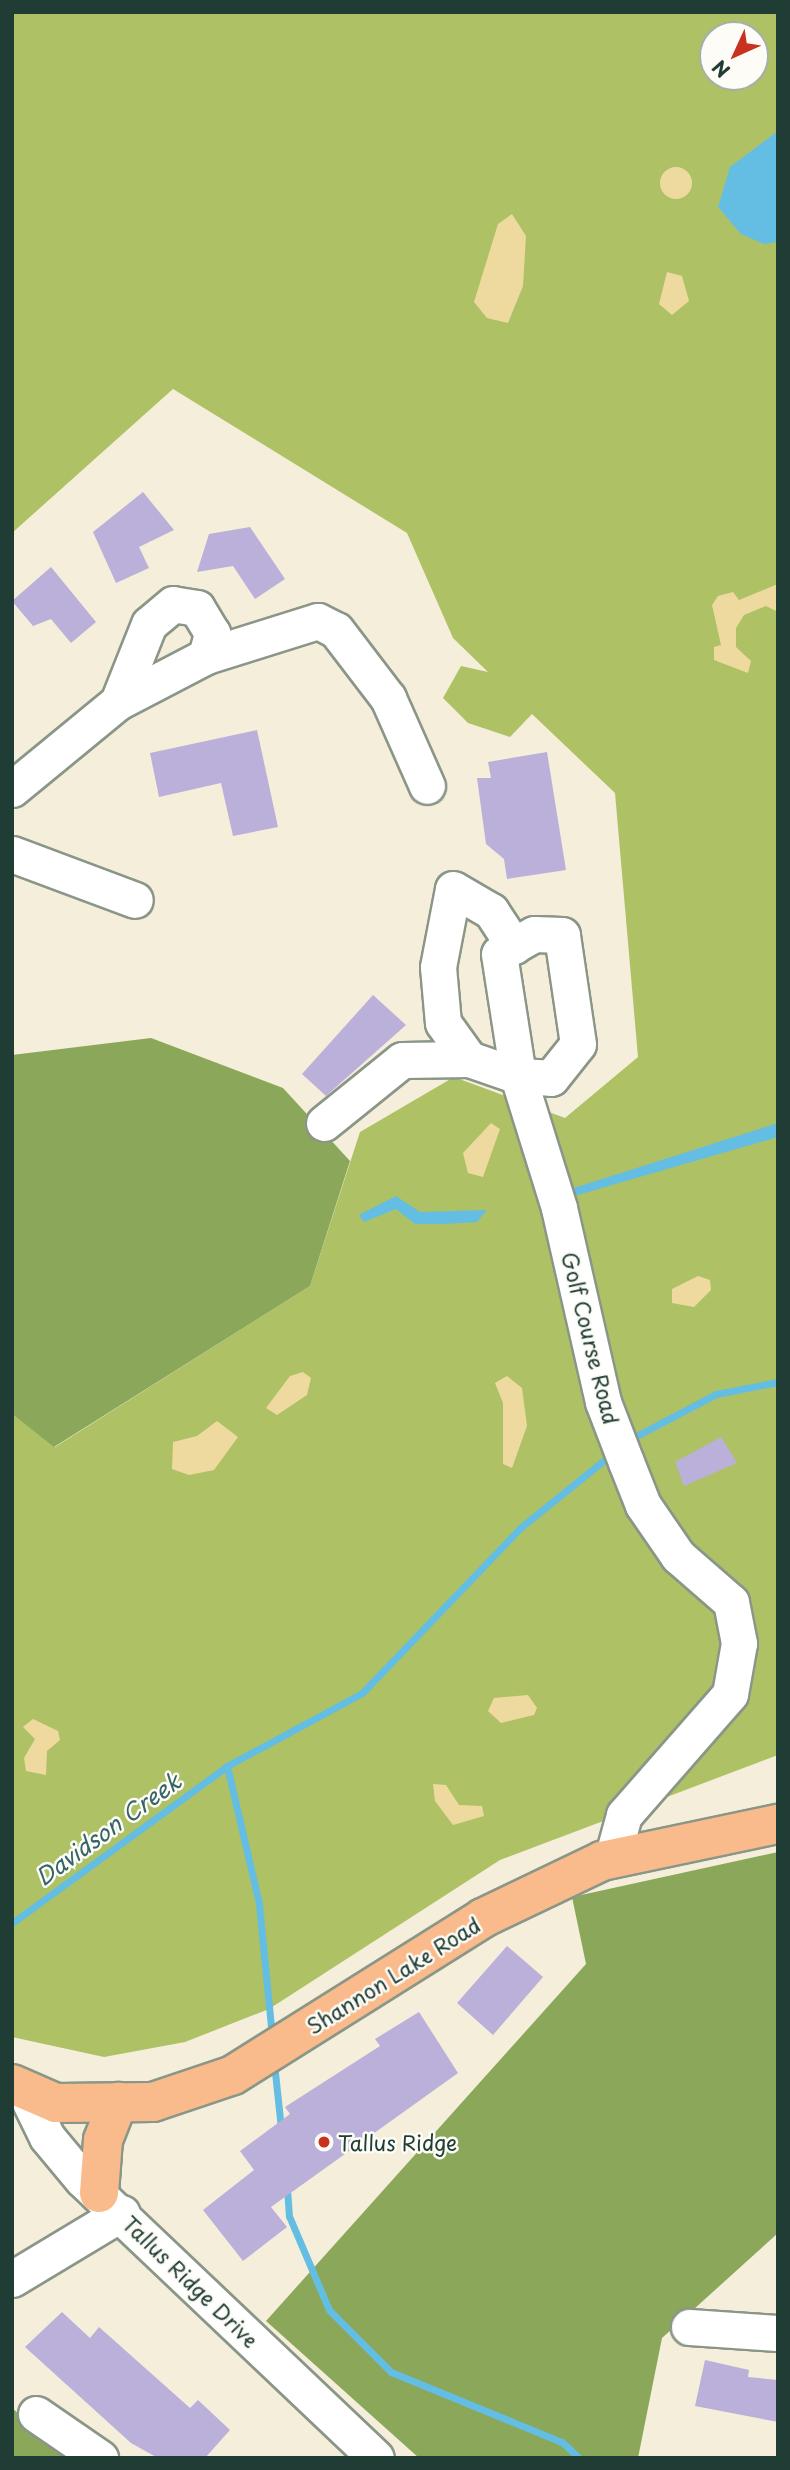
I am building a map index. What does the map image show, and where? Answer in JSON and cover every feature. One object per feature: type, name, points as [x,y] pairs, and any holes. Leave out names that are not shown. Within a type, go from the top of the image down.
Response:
[{"type":"main road","name":"Shannon Lake Road","points":[[18,2087],[56,2104],[153,2102],[233,2075],[483,1919],[612,1859],[778,1824]]},
{"type":"main road","points":[[110,2203],[106,2129],[118,2102]]},
{"type":"street","points":[[118,702],[149,624],[173,604],[197,608],[212,633],[205,656]]},
{"type":"street","points":[[12,789],[118,702],[205,656],[318,621],[336,631],[388,698],[427,786]]},
{"type":"street","points":[[12,854],[135,900]]},
{"type":"street","points":[[324,1123],[402,1060],[469,1059],[518,1076],[551,1078],[578,1044],[562,935],[534,934],[513,946],[491,911],[453,889],[438,967],[443,1023],[469,1059]]},
{"type":"street","name":"Golf Course Road","points":[[513,946],[499,954],[518,1076],[559,1208],[603,1402],[643,1506],[678,1556],[731,1602],[739,1643],[730,1694],[624,1815],[612,1859]]},
{"type":"street","name":"Tallus Ridge Drive","points":[[18,2087],[47,2137],[110,2203],[376,2458]]},
{"type":"street","points":[[12,2280],[110,2203]]},
{"type":"street","points":[[689,2327],[778,2333]]},
{"type":"street","points":[[36,2414],[100,2458]]},
{"type":"green space","points":[[12,12],[778,12],[778,1755],[500,1860],[269,2009],[185,2042],[104,2057],[12,2037],[12,1414],[55,1447],[310,1286],[360,1132],[454,1077],[565,1118],[638,1057],[615,793],[532,714],[510,737],[468,723],[443,698],[461,666],[488,672],[453,638],[407,533],[173,389],[12,533]]},
{"type":"green space","points":[[151,1038],[283,1088],[350,1161],[310,1286],[54,1447],[12,1414],[12,1055]]},
{"type":"green space","points":[[778,1852],[778,2233],[662,2338],[638,2458],[419,2458],[266,2321],[586,1964],[572,1897]]},
{"type":"green space","points":[[12,2408],[71,2458],[12,2458]]},
{"type":"sand","points":[[676,167],[687,172],[692,183],[687,194],[676,199],[665,194],[660,183],[665,172]]},
{"type":"sand","points":[[512,214],[526,236],[523,286],[508,323],[487,318],[474,302],[498,224]]},
{"type":"sand","points":[[667,272],[682,276],[689,301],[672,315],[659,304]]},
{"type":"sand","points":[[778,584],[778,612],[766,606],[744,615],[736,628],[736,647],[751,661],[748,673],[714,660],[714,647],[721,645],[712,605],[718,596],[733,592],[739,600]]},
{"type":"sand","points":[[491,1123],[500,1129],[483,1177],[468,1173],[463,1153]]},
{"type":"sand","points":[[698,1276],[710,1280],[711,1290],[694,1307],[672,1303],[672,1289]]},
{"type":"sand","points":[[303,1372],[311,1378],[307,1395],[277,1415],[266,1408],[290,1376]]},
{"type":"sand","points":[[507,1376],[522,1388],[527,1426],[512,1468],[503,1464],[503,1403],[495,1383]]},
{"type":"sand","points":[[217,1421],[238,1437],[214,1470],[189,1475],[172,1469],[173,1442],[197,1436]]},
{"type":"sand","points":[[528,1695],[537,1708],[534,1715],[501,1723],[488,1711],[494,1698]]},
{"type":"sand","points":[[33,1719],[58,1731],[60,1740],[47,1751],[46,1775],[26,1771],[24,1758],[35,1739],[23,1727]]},
{"type":"sand","points":[[433,1784],[446,1785],[459,1805],[482,1806],[484,1816],[453,1825],[435,1801]]},
{"type":"water","points":[[778,131],[778,242],[764,244],[741,234],[718,207],[730,167]]},
{"type":"water","points":[[778,1123],[778,1137],[557,1201],[555,1194]]},
{"type":"water","points":[[396,1196],[420,1212],[487,1210],[477,1222],[445,1224],[415,1224],[396,1209],[364,1222],[359,1215]]},
{"type":"building","points":[[143,492],[174,530],[139,547],[149,568],[116,583],[93,532]]},
{"type":"building","points":[[250,527],[285,579],[255,599],[233,566],[197,572],[209,534]]},
{"type":"building","points":[[51,567],[96,622],[71,643],[51,619],[33,626],[12,601]]},
{"type":"building","points":[[257,730],[278,827],[233,836],[221,783],[159,797],[150,753]]},
{"type":"building","points":[[547,752],[566,870],[507,879],[504,859],[486,844],[477,778],[491,778],[488,762]]},
{"type":"building","points":[[373,995],[406,1025],[326,1096],[302,1074]]},
{"type":"building","points":[[721,1437],[737,1463],[684,1486],[675,1462]]},
{"type":"building","points":[[507,1946],[543,1977],[493,2035],[457,2003]]},
{"type":"building","points":[[419,2012],[458,2073],[271,2207],[287,2227],[243,2261],[203,2210],[254,2170],[240,2151],[290,2114],[285,2107],[380,2046],[375,2039]]},
{"type":"building","points":[[62,2312],[90,2338],[99,2327],[190,2408],[198,2400],[230,2430],[205,2458],[158,2458],[131,2443],[25,2347]]},
{"type":"building","points":[[705,2360],[749,2370],[748,2377],[778,2380],[778,2422],[695,2406]]},
{"type":"waterway","points":[[627,1441],[716,1394],[778,1382]]},
{"type":"waterway","name":"Davidson Creek","points":[[12,1923],[227,1766],[362,1693],[520,1528],[613,1453]]},
{"type":"waterway","points":[[227,1766],[259,1904],[272,2037]]},
{"type":"waterway","points":[[274,2063],[281,2128]]},
{"type":"waterway","points":[[287,2188],[289,2216],[329,2310],[391,2372],[562,2442],[579,2458]]},
{"type":"place","name":"Tallus Ridge","points":[[324,2142]]}]
